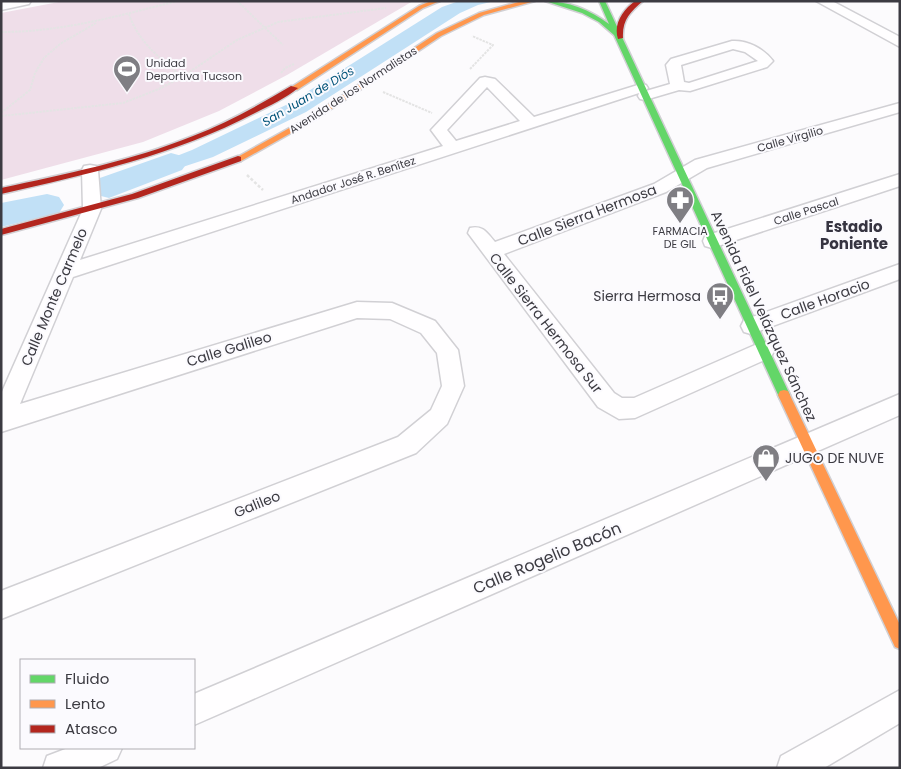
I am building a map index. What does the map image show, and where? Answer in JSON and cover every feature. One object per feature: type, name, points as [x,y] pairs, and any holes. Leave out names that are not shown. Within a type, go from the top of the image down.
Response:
[{"type":"street","points":[[1,6],[25,1]]},
{"type":"street","points":[[1,190],[90,170],[167,148],[222,127],[277,98],[421,7],[437,1]]},
{"type":"street","name":"Avenida de los Normalistas","points":[[1,232],[92,209],[194,177],[232,161],[305,124],[448,26],[481,11],[512,3],[532,1]]},
{"type":"street","points":[[548,1],[576,8],[596,18],[614,31],[620,38]]},
{"type":"street","name":"Avenida Fidel Velázquez Sánchez","points":[[602,1],[762,351],[900,642]]},
{"type":"street","points":[[620,38],[619,25],[621,19],[629,8],[640,1]]},
{"type":"street","points":[[822,1],[900,43]]},
{"type":"street","name":"Andador José R. Benítez","points":[[65,272],[532,123],[643,92],[678,86],[690,87],[762,64],[766,61],[745,46],[739,44],[732,45],[676,62],[673,66],[678,86]]},
{"type":"street","points":[[453,148],[438,131],[487,80],[532,123]]},
{"type":"street","name":"Calle Virgilio","points":[[681,175],[701,164],[900,107]]},
{"type":"street","name":"Calle Monte Carmelo","points":[[2,421],[92,209],[90,170]]},
{"type":"street","name":"Calle Sierra Hermosa","points":[[491,251],[660,188],[681,175]]},
{"type":"street","name":"Calle Pascal","points":[[712,241],[900,180]]},
{"type":"street","name":"Calle Sierra Hermosa Sur","points":[[477,234],[606,400],[619,409],[635,408],[762,351]]},
{"type":"street","name":"Calle Horacio","points":[[751,326],[900,271]]},
{"type":"street","name":"Calle Galileo","points":[[2,421],[357,310],[392,311],[428,326],[447,350]]},
{"type":"street","name":"Galileo","points":[[1,605],[407,445],[439,417],[453,386],[447,350]]},
{"type":"street","name":"Calle Rogelio Bacón","points":[[195,710],[900,404]]},
{"type":"street","points":[[793,768],[900,705]]},
{"type":"street","points":[[59,768],[104,749]]},
{"type":"path","points":[[1,32],[35,32],[99,21],[176,1]]},
{"type":"path","points":[[237,1],[283,45]]},
{"type":"path","points":[[1,115],[43,113],[123,103],[182,77],[229,44],[264,27],[278,22],[394,6]]},
{"type":"path","points":[[129,14],[132,28],[145,44],[182,77]]},
{"type":"path","points":[[1,115],[30,90],[34,73],[44,58],[60,44],[99,21]]},
{"type":"path","points":[[448,26],[493,45],[469,70],[487,80]]},
{"type":"path","points":[[278,75],[285,68],[294,64]]},
{"type":"path","points":[[364,84],[448,120]]},
{"type":"path","points":[[232,161],[277,204]]},
{"type":"shaded area","name":"Unidad Deportiva Tucson","points":[[64,1],[413,1],[287,75],[219,111],[143,142],[1,180],[1,13]]},
{"type":"water","points":[[459,1],[495,1],[478,5],[460,13],[306,112],[213,157],[128,185],[118,184],[123,177],[192,150],[288,104],[442,7]]},
{"type":"water","points":[[42,206],[19,217],[1,221],[1,211],[19,207]]},
{"type":"waterway","name":"San Juan de Diós","points":[[109,187],[171,163]]},
{"type":"waterway","name":"San Juan de Diós","points":[[1,215],[47,205]]},
{"type":"traffic: fast","points":[[548,1],[567,5],[585,12],[609,26],[616,33]]},
{"type":"traffic: fast","points":[[602,1],[784,395]]},
{"type":"traffic: slow","points":[[294,88],[421,7],[437,1]]},
{"type":"traffic: slow","points":[[238,159],[314,117],[419,46],[459,23],[481,14],[532,1]]},
{"type":"traffic: slow","points":[[784,395],[900,642]]},
{"type":"traffic: jam","points":[[620,38],[621,21],[630,8],[640,1]]},
{"type":"traffic: jam","points":[[1,191],[99,168],[172,147],[221,127],[294,88]]},
{"type":"traffic: jam","points":[[1,232],[135,196],[238,159]]},
{"type":"place","name":"Unidad Deportiva Tucson","points":[[127,93]]},
{"type":"place","name":"FARMACIA DE GIL","points":[[680,224]]},
{"type":"place","name":"Sierra Hermosa","points":[[720,320]]},
{"type":"place","name":"JUGO DE NUVE","points":[[766,482]]},
{"type":"district","name":"Estadio Poniente","points":[[854,234]]}]
